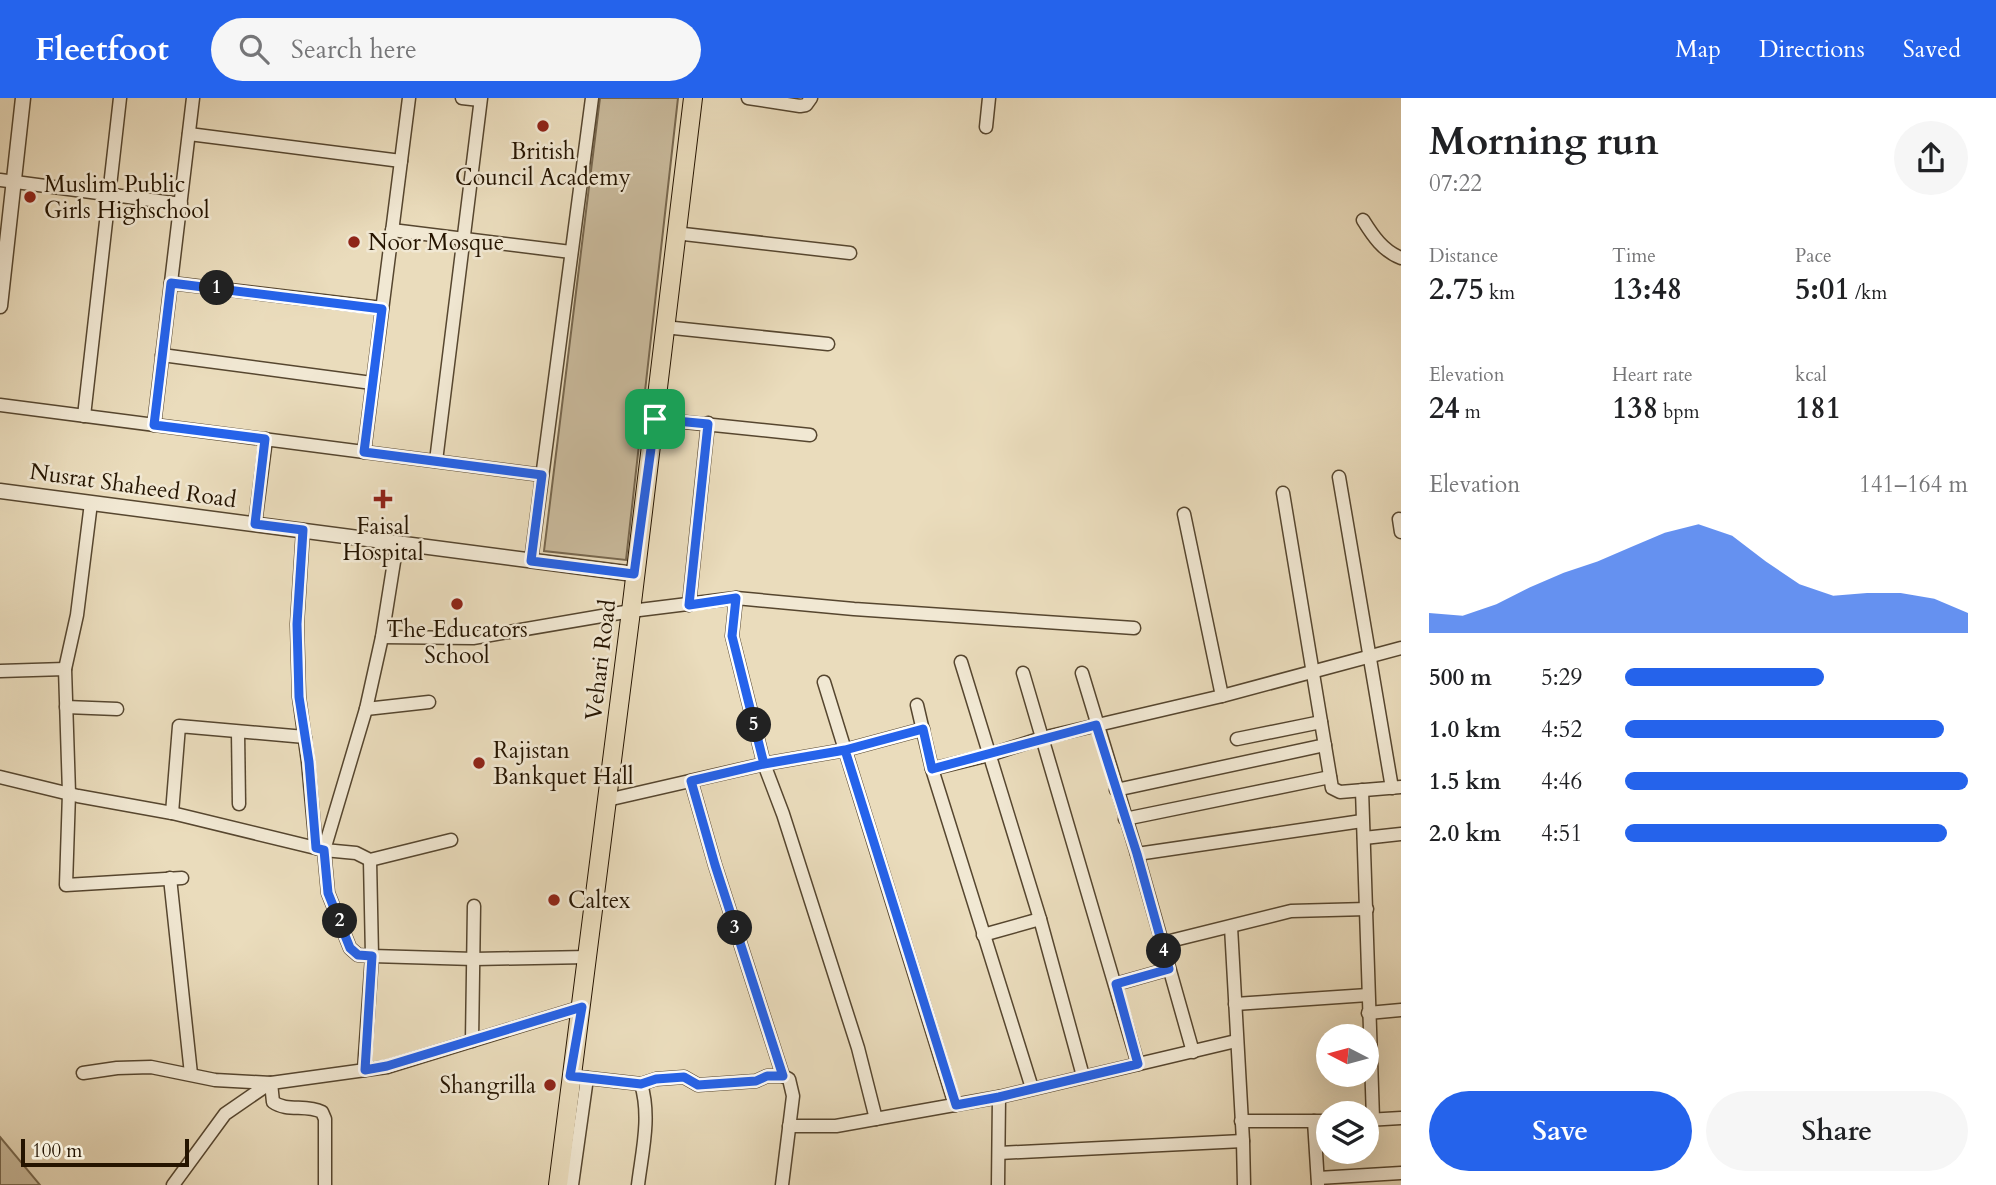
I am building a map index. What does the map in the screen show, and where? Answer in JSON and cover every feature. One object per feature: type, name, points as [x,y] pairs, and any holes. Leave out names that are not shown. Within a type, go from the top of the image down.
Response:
[{"type":"main road","name":"Vehari Road","points":[[558,1185],[578,1077],[582,1007],[693,98]]},
{"type":"street","points":[[0,306],[7,181],[23,98]]},
{"type":"street","points":[[84,416],[120,98]]},
{"type":"street","points":[[154,425],[193,98]]},
{"type":"street","points":[[364,452],[409,98]]},
{"type":"street","points":[[436,461],[481,99],[462,98]]},
{"type":"street","points":[[531,561],[592,98]]},
{"type":"street","points":[[754,98],[800,106],[806,105],[811,98]]},
{"type":"street","points":[[986,127],[989,98]]},
{"type":"street","points":[[189,134],[401,161]]},
{"type":"street","points":[[7,181],[181,204]]},
{"type":"street","points":[[1363,220],[1390,254],[1401,258]]},
{"type":"street","points":[[392,230],[571,252]]},
{"type":"street","points":[[675,233],[850,253]]},
{"type":"street","points":[[171,283],[382,309]]},
{"type":"street","points":[[664,327],[828,344]]},
{"type":"street","points":[[162,355],[372,383]]},
{"type":"street","points":[[0,405],[542,475]]},
{"type":"street","points":[[655,419],[810,435]]},
{"type":"street","points":[[689,605],[708,424]]},
{"type":"street","points":[[255,524],[265,439]]},
{"type":"street","points":[[1283,493],[1330,777],[1335,791],[1396,788],[1369,656],[1339,477]]},
{"type":"street","name":"Nusrat Shaheed Road","points":[[0,491],[634,574]]},
{"type":"street","points":[[90,503],[77,615],[65,669],[69,793],[66,885],[176,878],[191,1074]]},
{"type":"street","points":[[1184,514],[1222,696]]},
{"type":"street","points":[[303,530],[297,624],[299,697],[328,893],[350,948],[358,955],[372,956],[474,959],[588,957]]},
{"type":"street","points":[[320,849],[366,709],[382,637],[397,543]]},
{"type":"street","points":[[736,598],[732,636],[764,764],[783,814],[858,1048],[876,1119]]},
{"type":"street","points":[[382,637],[473,638],[631,611],[736,598],[1134,628]]},
{"type":"street","points":[[932,769],[1042,738],[1222,696],[1401,649]]},
{"type":"street","points":[[961,662],[1040,919],[1083,1076]]},
{"type":"street","points":[[0,671],[65,669]]},
{"type":"street","points":[[1023,673],[1138,1064]]},
{"type":"street","points":[[1082,673],[1193,1052]]},
{"type":"street","points":[[824,682],[956,1105]]},
{"type":"street","points":[[366,709],[429,702]]},
{"type":"street","points":[[917,705],[932,769],[1032,1088]]},
{"type":"street","points":[[66,706],[117,709]]},
{"type":"street","points":[[1237,739],[1321,722]]},
{"type":"street","points":[[172,813],[179,726],[305,737]]},
{"type":"street","points":[[607,800],[764,764],[845,750],[923,729]]},
{"type":"street","points":[[238,732],[239,804]]},
{"type":"street","points":[[1116,790],[1325,745]]},
{"type":"street","points":[[0,777],[172,813],[320,849],[356,853],[370,860],[451,840]]},
{"type":"street","points":[[1125,818],[1330,777]]},
{"type":"street","points":[[691,781],[783,1076]]},
{"type":"street","points":[[1362,790],[1370,1101]]},
{"type":"street","points":[[1137,854],[1362,821]]},
{"type":"street","points":[[1364,838],[1401,834]]},
{"type":"street","points":[[365,1070],[372,956],[370,860]]},
{"type":"street","points":[[472,1041],[474,906]]},
{"type":"street","points":[[1162,943],[1292,911],[1367,909]]},
{"type":"street","points":[[984,935],[1040,919]]},
{"type":"street","points":[[1231,927],[1244,1185]]},
{"type":"street","points":[[1116,984],[1169,969]]},
{"type":"street","points":[[1235,1004],[1368,995]]},
{"type":"street","points":[[83,1073],[151,1067],[215,1080],[271,1083],[387,1066],[582,1007]]},
{"type":"street","points":[[1368,1013],[1401,1010]]},
{"type":"street","points":[[789,1126],[836,1126],[999,1097],[1236,1041]]},
{"type":"street","points":[[572,1185],[578,1077],[641,1084],[656,1079],[684,1077],[698,1085],[756,1081],[767,1076],[783,1076],[789,1079],[793,1096],[782,1185]]},
{"type":"street","points":[[173,1185],[225,1114],[271,1083]]},
{"type":"street","points":[[271,1083],[273,1102],[279,1106],[322,1112],[325,1119],[325,1185]]},
{"type":"street","points":[[638,1185],[647,1115],[641,1084]]},
{"type":"street","points":[[998,1185],[999,1097]]},
{"type":"street","points":[[1379,1119],[1401,1118]]},
{"type":"street","points":[[1241,1121],[1314,1121],[1318,1182],[1401,1173]]},
{"type":"street","points":[[999,1153],[1243,1140]]},
{"type":"shaded area","points":[[600,98],[678,98],[626,560],[544,551]]},
{"type":"shaded area","points":[[0,1137],[40,1185],[0,1185]]},
{"type":"place","name":"British Council Academy","points":[[543,126]]},
{"type":"place","name":"Muslim Public Girls Highschool","points":[[30,197]]},
{"type":"place","name":"Noor Mosque","points":[[354,242]]},
{"type":"place","name":"Faisal Hospital","points":[[383,499]]},
{"type":"place","name":"The Educators School","points":[[457,604]]},
{"type":"place","name":"Rajistan Bankquet Hall","points":[[479,763]]},
{"type":"place","name":"Caltex","points":[[554,900]]},
{"type":"place","name":"Shangrilla","points":[[550,1085]]},
{"type":"route","points":[[655,419],[634,574],[531,561],[542,475],[364,452],[382,309],[171,283],[154,425],[265,439],[255,524],[303,530],[297,624],[299,697],[309,762],[316,848],[324,850],[331,906],[350,948],[358,955],[372,956],[365,1070],[387,1066],[582,1007],[570,1076],[641,1084],[656,1079],[684,1077],[698,1085],[756,1081],[767,1076],[783,1076],[691,781],[764,764],[845,750],[923,729],[932,769],[1096,725],[1137,854],[1169,969],[1116,984],[1138,1064],[956,1105],[845,750],[764,764],[732,636],[736,598],[689,605],[708,424],[655,419]]}]
